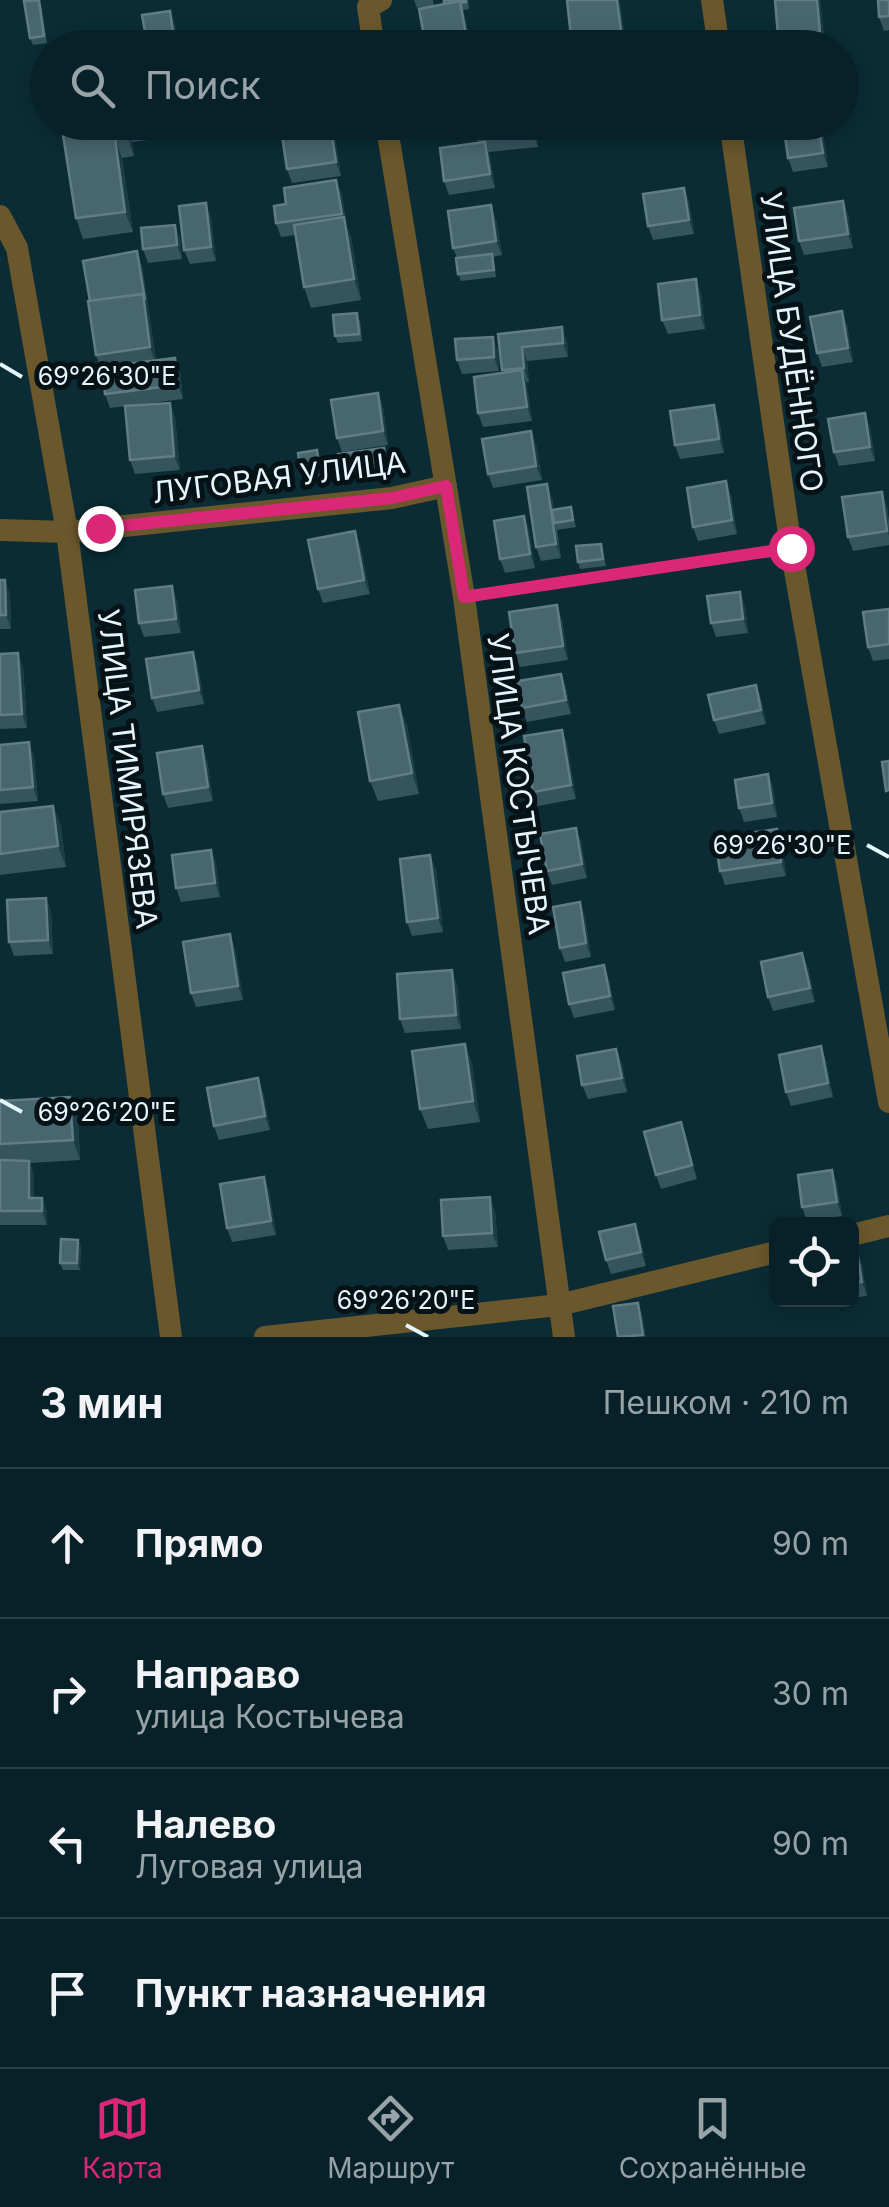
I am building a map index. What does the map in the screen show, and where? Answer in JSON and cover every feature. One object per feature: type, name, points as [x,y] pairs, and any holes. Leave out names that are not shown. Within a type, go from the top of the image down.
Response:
[{"type":"street","points":[[712,0],[716,30]]},
{"type":"street","points":[[374,3],[374,30]]},
{"type":"street","name":"УЛИЦА КОСТЫЧЕВА","points":[[389,140],[464,597],[564,1337]]},
{"type":"street","name":"УЛИЦА БУДЁННОГО","points":[[733,140],[791,548],[889,1102]]},
{"type":"street","name":"УЛИЦА ТИМИРЯЗЕВА","points":[[0,216],[18,248],[67,532],[171,1337]]},
{"type":"street","name":"ЛУГОВАЯ УЛИЦА","points":[[0,530],[67,532],[392,498],[446,486]]},
{"type":"street","points":[[859,1233],[889,1226]]},
{"type":"street","points":[[265,1337],[559,1305],[769,1254]]},
{"type":"lane","points":[[464,597],[791,548]]},
{"type":"building","points":[[39,0],[43,30],[30,30],[30,38],[24,1]]},
{"type":"building","points":[[567,0],[617,0],[621,30],[570,30]]},
{"type":"building","points":[[775,0],[817,0],[820,30],[778,30]]},
{"type":"building","points":[[878,0],[889,0],[889,16],[879,17]]},
{"type":"building","points":[[460,1],[465,30],[423,30],[419,9]]},
{"type":"building","points":[[170,11],[173,30],[145,30],[142,15]]},
{"type":"building","points":[[64,140],[115,140],[125,212],[76,218]]},
{"type":"building","points":[[283,140],[333,140],[336,162],[287,169]]},
{"type":"building","points":[[786,140],[821,140],[823,153],[788,158]]},
{"type":"building","points":[[485,142],[490,174],[444,181],[440,148]]},
{"type":"building","points":[[336,180],[342,214],[276,223],[274,206],[286,204],[284,188]]},
{"type":"building","points":[[684,188],[689,220],[648,226],[643,194]]},
{"type":"building","points":[[843,201],[848,234],[799,241],[794,208]]},
{"type":"building","points":[[206,203],[211,247],[184,250],[179,206]]},
{"type":"building","points":[[491,205],[496,241],[453,248],[448,211]]},
{"type":"building","points":[[344,217],[354,279],[304,287],[294,225]]},
{"type":"building","points":[[175,225],[177,245],[143,249],[141,228]]},
{"type":"building","points":[[137,251],[145,300],[143,294],[90,301],[83,261]]},
{"type":"building","points":[[492,254],[494,270],[458,274],[456,258]]},
{"type":"building","points":[[696,279],[700,315],[662,320],[658,284]]},
{"type":"building","points":[[143,294],[150,347],[96,355],[88,301]]},
{"type":"building","points":[[842,311],[848,348],[817,353],[810,317]]},
{"type":"building","points":[[357,313],[359,334],[335,336],[333,315]]},
{"type":"building","points":[[562,327],[563,343],[522,347],[524,368],[502,370],[498,334]]},
{"type":"building","points":[[493,337],[494,357],[457,360],[455,339]]},
{"type":"building","points":[[175,358],[178,385],[105,394],[102,367]]},
{"type":"building","points":[[522,370],[527,407],[478,413],[474,377]]},
{"type":"building","points":[[378,393],[383,431],[337,438],[331,400]]},
{"type":"building","points":[[170,403],[174,456],[130,460],[125,406]]},
{"type":"building","points":[[714,405],[719,439],[675,445],[670,411]]},
{"type":"building","points":[[865,413],[870,447],[834,452],[828,419]]},
{"type":"building","points":[[531,431],[536,466],[488,474],[482,439]]},
{"type":"building","points":[[384,448],[386,461],[339,467],[338,454]]},
{"type":"building","points":[[317,450],[320,470],[301,473],[298,453]]},
{"type":"building","points":[[726,481],[732,520],[693,527],[687,488]]},
{"type":"building","points":[[547,484],[556,544],[536,547],[527,487]]},
{"type":"building","points":[[882,492],[887,531],[848,537],[842,497]]},
{"type":"building","points":[[571,507],[573,520],[554,523],[552,510]]},
{"type":"building","points":[[524,516],[530,554],[500,559],[494,521]]},
{"type":"building","points":[[355,531],[364,580],[318,589],[308,540]]},
{"type":"building","points":[[601,544],[603,559],[578,562],[576,546]]},
{"type":"building","points":[[0,580],[5,580],[6,615],[0,615]]},
{"type":"building","points":[[172,586],[176,619],[139,623],[135,590]]},
{"type":"building","points":[[740,592],[743,619],[711,623],[707,596]]},
{"type":"building","points":[[557,605],[563,646],[515,653],[509,612]]},
{"type":"building","points":[[889,609],[889,644],[868,647],[863,612]]},
{"type":"building","points":[[193,652],[199,690],[152,698],[146,659]]},
{"type":"building","points":[[18,653],[22,714],[0,715],[0,654]]},
{"type":"building","points":[[561,674],[566,700],[522,708],[518,681]]},
{"type":"building","points":[[756,685],[761,710],[714,720],[708,695]]},
{"type":"building","points":[[399,705],[412,773],[370,781],[358,712]]},
{"type":"building","points":[[562,730],[571,785],[533,792],[524,736]]},
{"type":"building","points":[[29,742],[33,787],[0,790],[0,745]]},
{"type":"building","points":[[202,746],[208,787],[163,794],[157,753]]},
{"type":"building","points":[[889,761],[889,790],[886,791],[882,762]]},
{"type":"building","points":[[768,774],[772,803],[739,808],[735,780]]},
{"type":"building","points":[[53,806],[58,846],[0,854],[0,812]]},
{"type":"building","points":[[576,828],[582,864],[547,871],[540,834]]},
{"type":"building","points":[[777,829],[781,862],[720,871],[715,838]]},
{"type":"building","points":[[211,850],[215,883],[176,888],[172,855]]},
{"type":"building","points":[[430,855],[438,918],[407,922],[400,859]]},
{"type":"building","points":[[46,898],[48,940],[9,942],[7,900]]},
{"type":"building","points":[[580,902],[586,943],[560,948],[553,907]]},
{"type":"building","points":[[230,934],[238,986],[191,993],[183,942]]},
{"type":"building","points":[[802,953],[810,988],[768,997],[761,962]]},
{"type":"building","points":[[604,965],[610,996],[569,1004],[563,973]]},
{"type":"building","points":[[452,970],[456,1015],[400,1019],[397,974]]},
{"type":"building","points":[[465,1044],[473,1101],[420,1109],[412,1051]]},
{"type":"building","points":[[821,1046],[828,1083],[786,1092],[779,1055]]},
{"type":"building","points":[[616,1049],[622,1078],[582,1085],[577,1056]]},
{"type":"building","points":[[258,1078],[265,1116],[214,1126],[207,1088]]},
{"type":"building","points":[[70,1097],[73,1140],[0,1144],[0,1101]]},
{"type":"building","points":[[681,1122],[692,1165],[656,1175],[644,1132]]},
{"type":"building","points":[[0,1160],[29,1161],[29,1198],[42,1198],[42,1211],[0,1211]]},
{"type":"building","points":[[832,1170],[837,1202],[802,1207],[798,1175]]},
{"type":"building","points":[[264,1177],[271,1221],[227,1228],[220,1184]]},
{"type":"building","points":[[490,1197],[492,1233],[443,1236],[441,1200]]},
{"type":"building","points":[[635,1224],[641,1252],[606,1260],[599,1232]]},
{"type":"building","points":[[61,1239],[78,1240],[77,1263],[60,1263]]},
{"type":"building","points":[[638,1303],[643,1335],[618,1337],[613,1306]]},
{"type":"route","points":[[100,528],[392,498],[446,486],[464,597],[791,548]]}]
